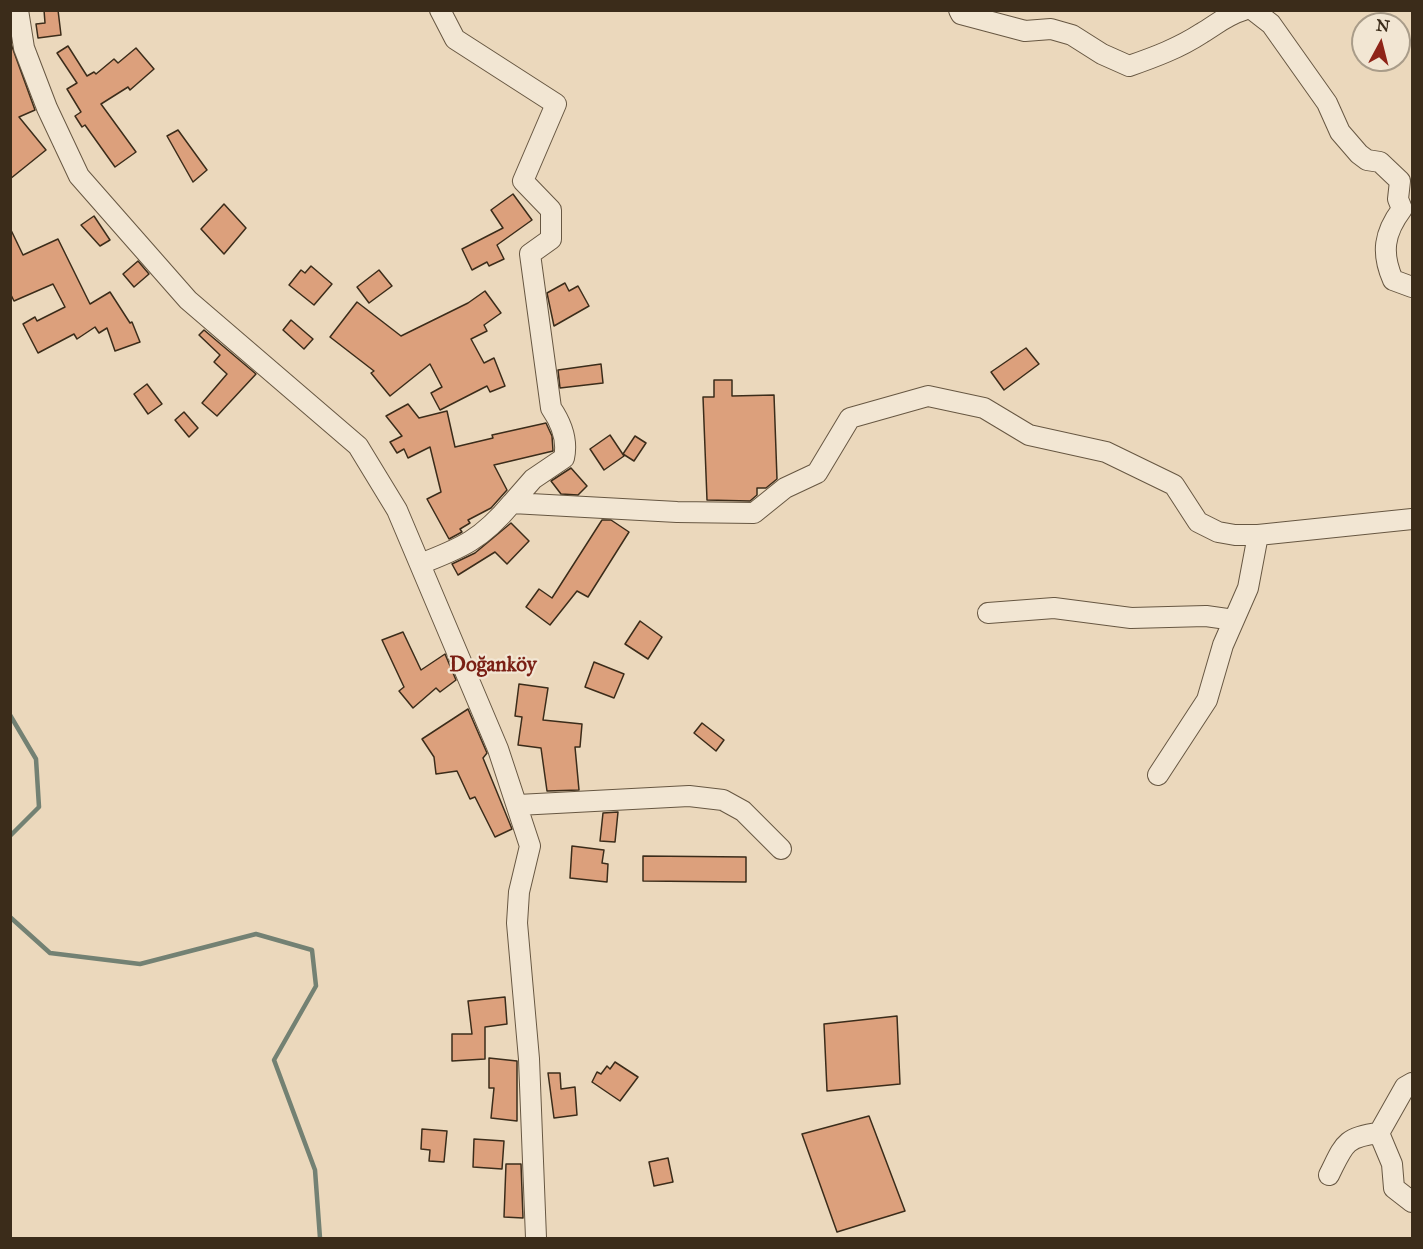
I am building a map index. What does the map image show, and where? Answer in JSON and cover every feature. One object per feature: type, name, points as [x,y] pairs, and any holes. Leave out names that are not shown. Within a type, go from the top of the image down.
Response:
[{"type":"street","points":[[420,564],[453,552],[481,537],[532,479],[564,458],[566,449],[563,431],[551,408],[530,254],[550,239],[551,210],[523,181],[556,104],[454,39],[440,10]]},
{"type":"street","points":[[959,10],[961,14],[1025,31],[1051,29],[1071,35],[1102,54],[1129,66],[1164,54],[1203,33],[1228,15],[1244,10]]},
{"type":"street","points":[[1253,10],[1271,24],[1327,103],[1340,132],[1359,154],[1367,160],[1380,162],[1400,181],[1398,199],[1402,209],[1390,228],[1384,260],[1393,280],[1413,287]]},
{"type":"street","points":[[16,18],[24,48],[43,98],[79,176],[188,300],[358,446],[397,510],[420,564],[518,805],[530,846],[519,892],[517,923],[529,1059],[536,1239]]},
{"type":"street","points":[[512,503],[677,512],[754,513],[785,488],[817,472],[850,418],[928,396],[984,408],[1029,435],[1106,452],[1174,485],[1198,522],[1218,532],[1258,535],[1413,519]]},
{"type":"street","points":[[1158,775],[1207,700],[1223,645],[1251,580],[1258,535]]},
{"type":"street","points":[[988,613],[1054,608],[1131,618],[1187,616],[1234,620]]},
{"type":"street","points":[[518,805],[689,796],[723,800],[743,811],[781,849]]},
{"type":"street","points":[[1379,1133],[1405,1088],[1413,1083]]},
{"type":"street","points":[[1329,1175],[1344,1143],[1357,1136],[1379,1133]]},
{"type":"street","points":[[1379,1133],[1392,1164],[1394,1188],[1413,1202]]},
{"type":"building","points":[[44,10],[58,10],[61,35],[38,38],[36,24],[45,23]]},
{"type":"building","points":[[10,41],[35,110],[19,117],[46,150],[10,179]]},
{"type":"building","points":[[68,46],[87,76],[94,72],[96,74],[114,59],[118,63],[136,48],[154,69],[130,90],[128,87],[101,104],[136,152],[115,167],[85,125],[82,127],[75,116],[81,112],[67,89],[77,83],[57,53]]},
{"type":"building","points":[[178,130],[207,170],[193,182],[167,136]]},
{"type":"building","points":[[513,194],[532,220],[497,245],[504,259],[489,266],[487,262],[472,270],[462,249],[503,228],[491,210]]},
{"type":"building","points":[[224,204],[246,228],[224,254],[201,229]]},
{"type":"building","points":[[94,216],[110,240],[100,246],[81,225]]},
{"type":"building","points":[[10,228],[23,255],[58,239],[90,304],[110,292],[130,323],[132,322],[140,342],[115,351],[107,328],[99,333],[95,327],[77,339],[74,334],[38,353],[23,324],[35,317],[37,321],[65,307],[53,284],[14,301],[10,293]]},
{"type":"building","points":[[138,261],[149,274],[134,287],[123,274]]},
{"type":"building","points":[[311,266],[332,284],[314,305],[289,285],[301,270],[305,273]]},
{"type":"building","points":[[379,270],[392,286],[369,303],[357,287]]},
{"type":"building","points":[[565,283],[569,291],[578,286],[589,306],[554,326],[547,293]]},
{"type":"building","points":[[485,291],[501,313],[484,325],[487,331],[471,339],[484,363],[494,358],[505,386],[490,392],[487,386],[440,410],[431,393],[442,387],[430,364],[390,396],[371,373],[374,371],[330,337],[357,302],[401,336],[468,303]]},
{"type":"building","points":[[291,320],[313,339],[304,349],[283,330]]},
{"type":"building","points":[[204,330],[256,374],[217,416],[202,403],[227,374],[214,362],[220,355],[199,335]]},
{"type":"building","points":[[1026,348],[1039,364],[1004,390],[991,372]]},
{"type":"building","points":[[601,364],[603,383],[560,388],[558,370]]},
{"type":"building","points":[[714,380],[732,380],[732,396],[774,395],[777,479],[766,488],[757,488],[757,495],[750,501],[707,500],[703,397],[714,397]]},
{"type":"building","points":[[147,384],[162,404],[148,414],[134,394]]},
{"type":"building","points":[[408,404],[419,418],[447,411],[455,447],[493,438],[492,435],[546,423],[552,436],[553,451],[494,465],[507,490],[491,508],[468,520],[470,523],[460,529],[462,532],[449,539],[427,499],[441,492],[430,447],[408,458],[404,449],[397,453],[390,442],[402,436],[386,416]]},
{"type":"building","points":[[184,412],[198,428],[189,437],[175,420]]},
{"type":"building","points":[[610,435],[624,456],[604,470],[590,449]]},
{"type":"building","points":[[635,436],[646,443],[634,461],[623,454]]},
{"type":"building","points":[[571,468],[587,486],[578,495],[561,494],[551,481]]},
{"type":"building","points":[[602,520],[611,520],[629,532],[588,597],[577,591],[550,625],[526,607],[539,589],[552,598]]},
{"type":"building","points":[[511,523],[529,541],[507,564],[495,552],[458,575],[452,564],[475,553]]},
{"type":"building","points":[[640,621],[662,637],[648,659],[625,644]]},
{"type":"building","points":[[403,632],[421,670],[445,654],[456,680],[440,692],[436,688],[413,708],[399,691],[404,687],[382,640]]},
{"type":"building","points":[[594,662],[624,674],[614,698],[585,687]]},
{"type":"building","points":[[519,684],[548,688],[543,720],[582,724],[580,747],[575,747],[579,790],[547,791],[541,748],[518,745],[522,717],[515,716]]},
{"type":"building","points":[[468,709],[487,753],[483,758],[512,829],[495,837],[475,797],[470,799],[457,771],[436,774],[434,757],[422,739]]},
{"type":"building","points":[[702,723],[724,740],[716,751],[694,733]]},
{"type":"building","points":[[618,812],[615,842],[600,841],[603,813]]},
{"type":"building","points":[[572,846],[604,850],[602,863],[608,864],[607,882],[570,878]]},
{"type":"building","points":[[643,856],[746,857],[746,882],[643,881]]},
{"type":"building","points":[[505,997],[507,1024],[485,1027],[485,1059],[452,1061],[452,1034],[472,1034],[468,1001]]},
{"type":"building","points":[[897,1016],[900,1084],[827,1091],[824,1024]]},
{"type":"building","points":[[489,1058],[517,1061],[517,1121],[491,1118],[494,1088],[489,1088]]},
{"type":"building","points":[[615,1062],[638,1077],[620,1101],[592,1082],[597,1072],[601,1074],[607,1066],[610,1069]]},
{"type":"building","points":[[548,1073],[560,1073],[561,1089],[575,1087],[577,1115],[554,1118]]},
{"type":"building","points":[[869,1116],[905,1211],[837,1232],[802,1134]]},
{"type":"building","points":[[422,1129],[447,1131],[444,1162],[429,1161],[430,1150],[421,1149]]},
{"type":"building","points":[[474,1139],[504,1141],[502,1169],[473,1167]]},
{"type":"building","points":[[668,1158],[673,1182],[654,1186],[649,1162]]},
{"type":"building","points":[[506,1164],[521,1164],[523,1218],[504,1217]]},
{"type":"waterway","points":[[10,715],[36,759],[39,807],[10,836]]},
{"type":"waterway","points":[[10,917],[50,953],[140,964],[256,934],[312,950],[316,986],[274,1060],[315,1170],[320,1238]]},
{"type":"district","name":"Doğanköy","points":[[493,666]]}]
